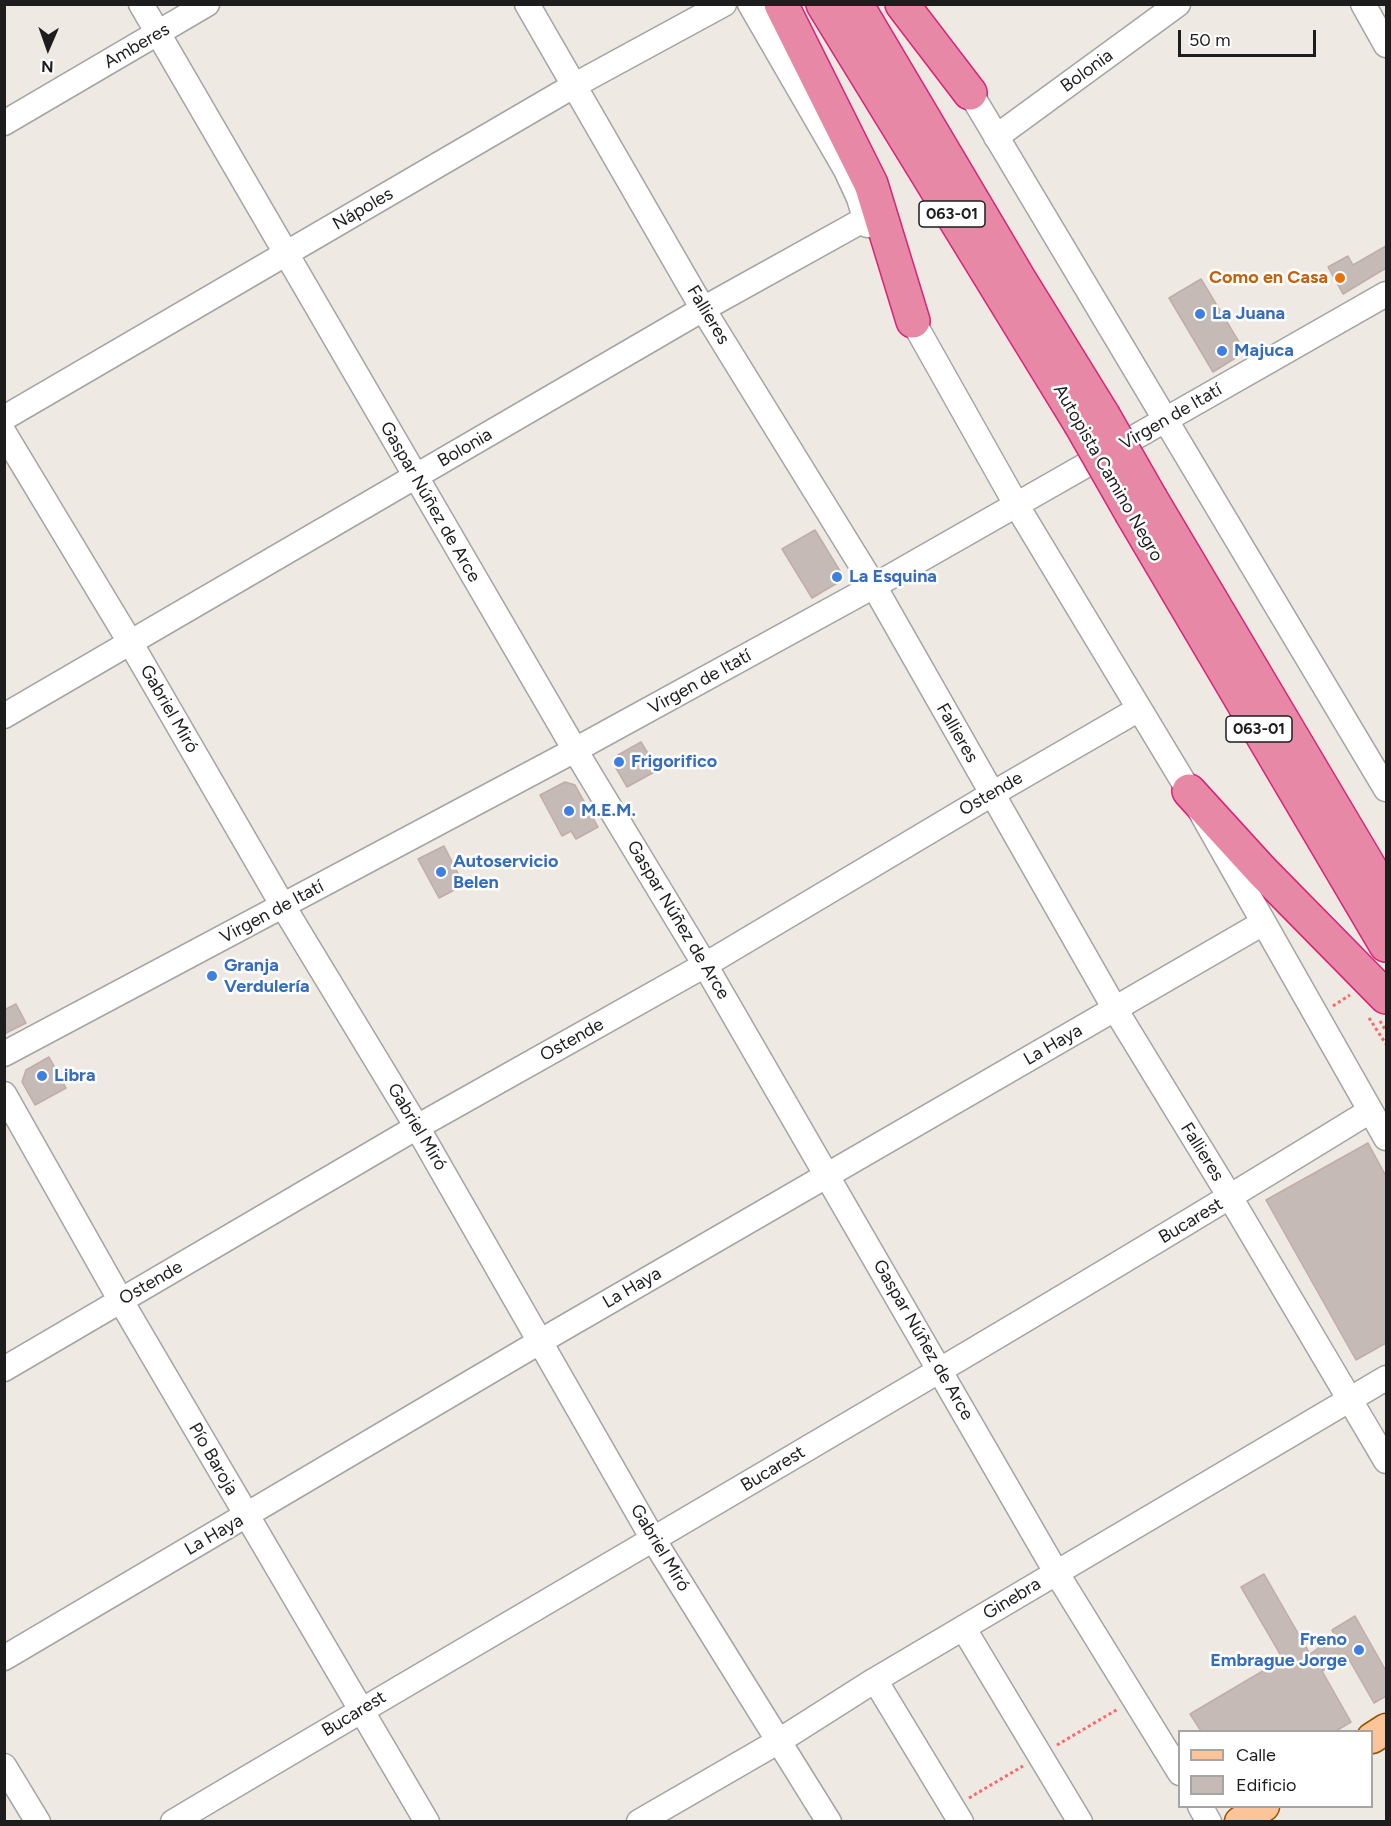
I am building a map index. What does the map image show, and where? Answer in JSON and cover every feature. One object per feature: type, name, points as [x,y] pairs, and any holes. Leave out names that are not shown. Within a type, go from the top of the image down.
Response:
[{"type":"highway","points":[[781,4],[871,184],[913,321]]},
{"type":"highway","name":"Autopista Camino Negro","points":[[823,4],[1091,419]]},
{"type":"highway","name":"Autopista Camino Negro","points":[[856,4],[1019,279],[1091,419],[1386,945]]},
{"type":"highway","points":[[902,4],[970,93]]},
{"type":"highway","name":"Autopista Camino Negro","points":[[1141,507],[1386,895]]},
{"type":"highway","points":[[1189,791],[1262,871],[1370,1003]]},
{"type":"main road","points":[[1373,1737],[1386,1729]]},
{"type":"main road","points":[[1240,1821],[1261,1808]]},
{"type":"street","name":"Gaspar Núñez de Arce","points":[[141,4],[415,477],[827,1175],[1056,1572],[1178,1771]]},
{"type":"street","name":"Amberes","points":[[4,123],[207,4]]},
{"type":"street","name":"Fallieres","points":[[527,4],[703,309],[874,586],[1115,1009],[1230,1197],[1386,1461]]},
{"type":"street","name":"Nápoles","points":[[4,418],[575,85],[724,4]]},
{"type":"street","points":[[750,4],[846,170],[858,198],[879,262],[1017,506],[1189,791],[1386,1138]]},
{"type":"street","points":[[918,4],[1164,420],[1384,781]]},
{"type":"street","name":"Bolonia","points":[[996,137],[1179,4]]},
{"type":"street","points":[[1363,4],[1386,45]]},
{"type":"street","name":"Bolonia","points":[[4,716],[703,309],[865,219]]},
{"type":"street","name":"Virgen de Itatí","points":[[4,1054],[575,750],[874,586],[1386,294]]},
{"type":"street","name":"Gabriel Miró","points":[[4,433],[130,642],[283,906],[417,1127],[653,1539],[829,1821]]},
{"type":"street","name":"Ostende","points":[[4,1369],[417,1127],[705,966],[1139,709]]},
{"type":"street","name":"La Haya","points":[[4,1658],[541,1341],[1263,923]]},
{"type":"street","name":"Pío Baroja","points":[[4,1094],[121,1301],[427,1821]]},
{"type":"street","name":"Bucarest","points":[[173,1821],[940,1370],[1370,1111]]},
{"type":"street","name":"Ginebra","points":[[639,1821],[779,1741],[875,1680],[1386,1378]]},
{"type":"street","points":[[964,1629],[1080,1821]]},
{"type":"street","points":[[875,1680],[961,1821]]},
{"type":"street","points":[[4,1766],[38,1821]]},
{"type":"street","points":[[1201,1808],[1209,1821]]},
{"type":"path","points":[[1317,1016],[1353,993],[1370,1003],[1386,1044]]},
{"type":"building","points":[[1386,246],[1386,268],[1343,294],[1328,267],[1348,256],[1353,265]]},
{"type":"building","name":"La Juana","points":[[1201,279],[1245,352],[1213,372],[1169,298]]},
{"type":"building","points":[[815,530],[840,571],[839,582],[812,598],[782,549]]},
{"type":"building","points":[[641,742],[658,770],[627,787],[616,768],[618,755]]},
{"type":"building","name":"M.E.M.","points":[[565,782],[575,785],[598,827],[576,839],[571,831],[562,836],[540,795]]},
{"type":"building","name":"Autoservicio Belen","points":[[444,846],[464,885],[439,898],[418,859]]},
{"type":"building","points":[[16,1004],[26,1023],[4,1034],[4,1010]]},
{"type":"building","name":"Libra","points":[[49,1057],[66,1088],[35,1105],[22,1082],[26,1070]]},
{"type":"building","points":[[1368,1143],[1386,1176],[1386,1343],[1356,1360],[1266,1200]]},
{"type":"building","points":[[1264,1574],[1310,1654],[1335,1636],[1332,1630],[1355,1616],[1386,1671],[1386,1696],[1374,1703],[1347,1656],[1322,1671],[1351,1722],[1338,1730],[1200,1730],[1190,1714],[1283,1659],[1241,1587]]},
{"type":"place","name":"Como en Casa","points":[[1340,278]]},
{"type":"place","name":"La Juana","points":[[1200,314]]},
{"type":"place","name":"Majuca","points":[[1222,351]]},
{"type":"place","name":"La Esquina","points":[[837,577]]},
{"type":"place","name":"Frigorifico","points":[[619,762]]},
{"type":"place","name":"M.E.M.","points":[[569,811]]},
{"type":"place","name":"Autoservicio Belen","points":[[441,872]]},
{"type":"place","name":"Granja Verdulería","points":[[212,976]]},
{"type":"place","name":"Libra","points":[[42,1076]]},
{"type":"place","name":"Freno Embrague Jorge","points":[[1359,1650]]}]
